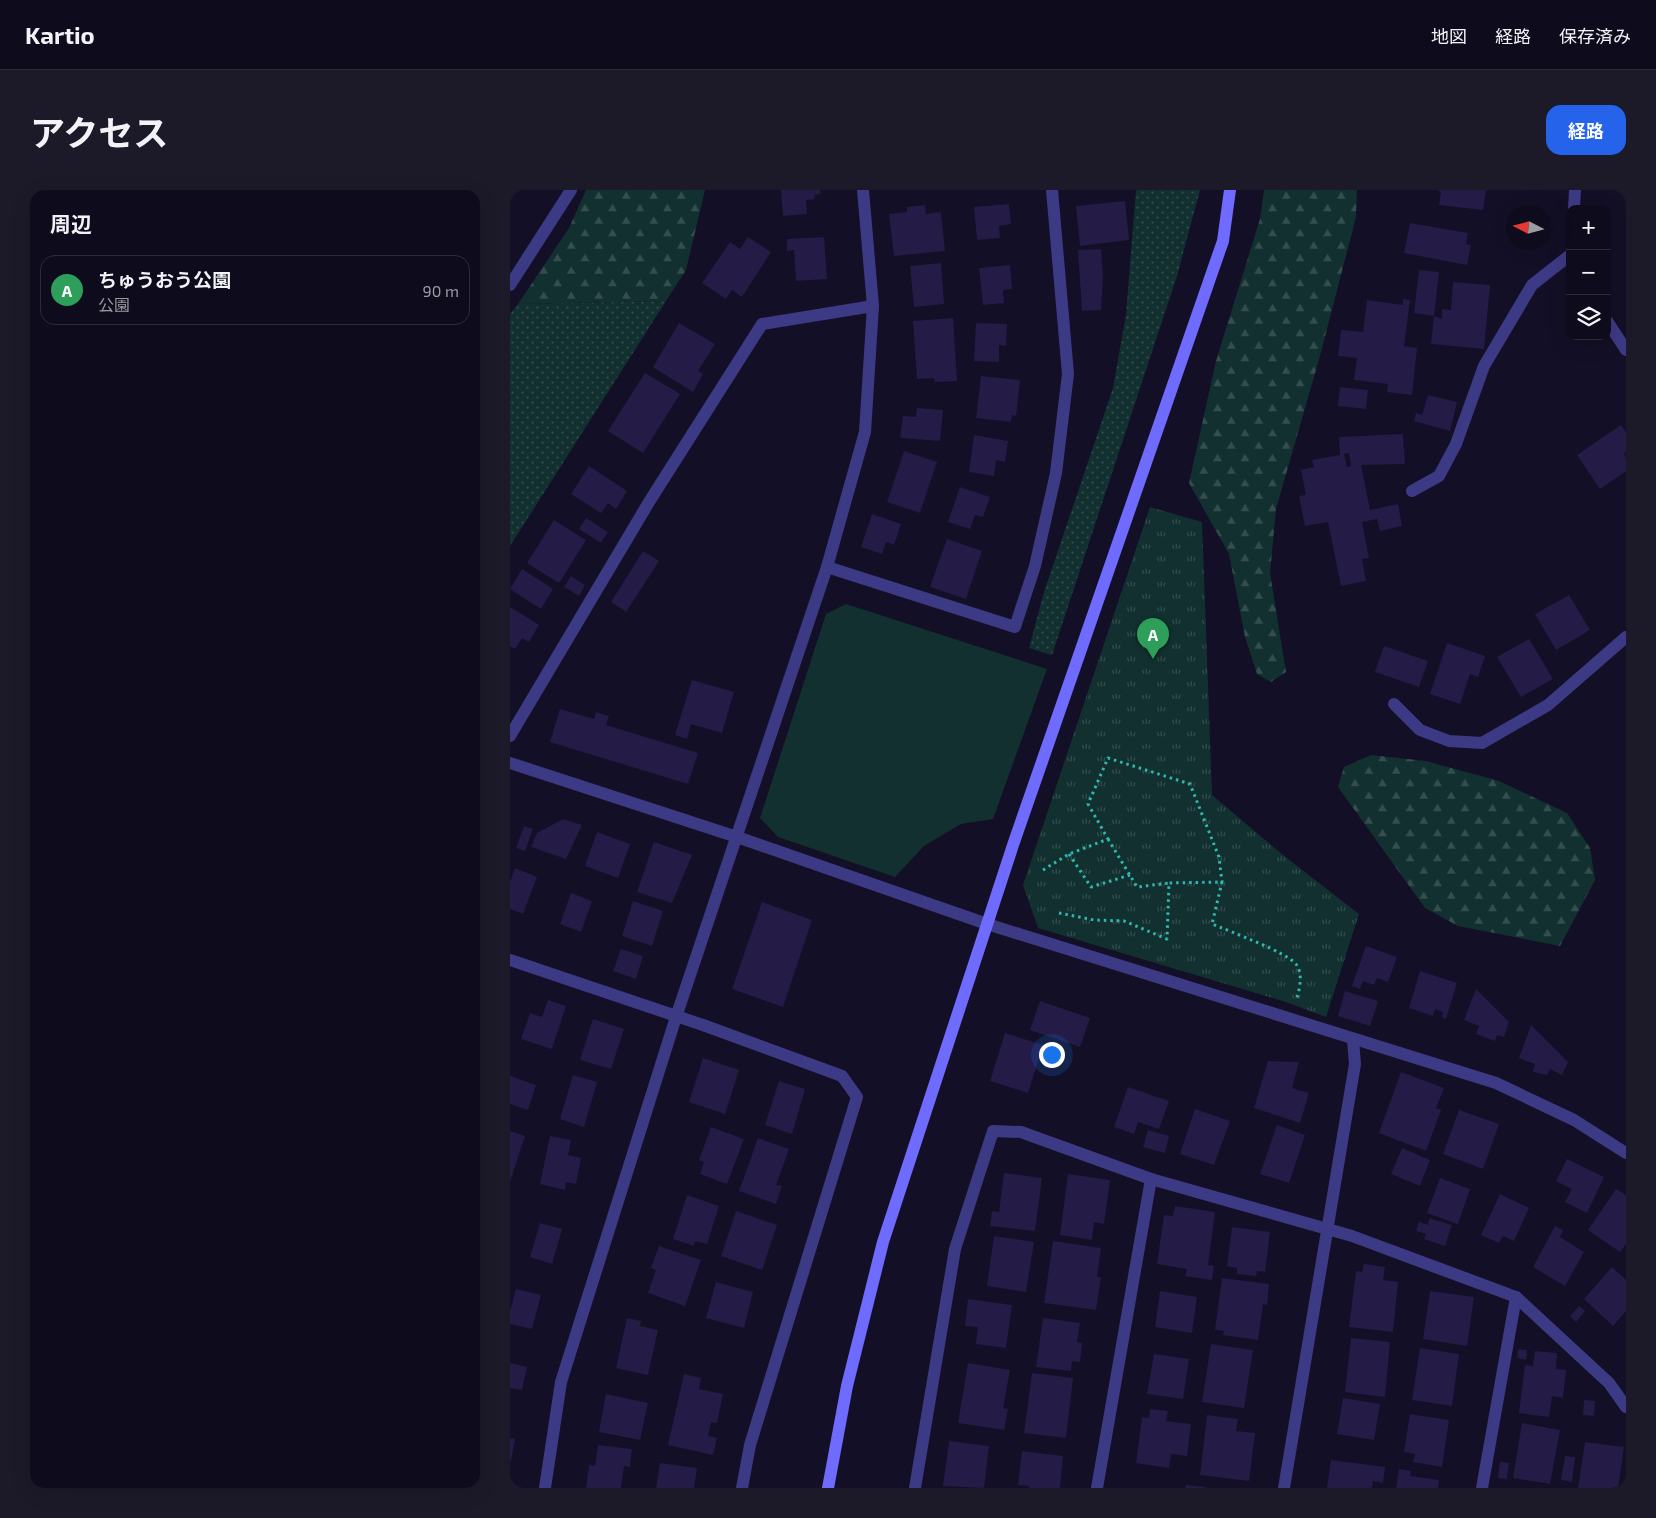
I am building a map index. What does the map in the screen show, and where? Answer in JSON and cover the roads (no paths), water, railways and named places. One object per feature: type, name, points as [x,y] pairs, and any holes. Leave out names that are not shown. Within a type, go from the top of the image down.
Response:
[{"type":"street","points":[[510,285],[571,190]]},
{"type":"street","points":[[545,1488],[561,1382],[676,1017],[827,567],[865,432],[873,306],[863,190]]},
{"type":"street","points":[[827,567],[1015,627],[1035,566],[1056,473],[1068,374],[1052,190]]},
{"type":"street","points":[[828,1488],[847,1386],[883,1242],[1016,835],[1223,241],[1230,190]]},
{"type":"street","points":[[1574,190],[1574,205]]},
{"type":"street","points":[[1412,492],[1439,476],[1456,444],[1484,366],[1532,285],[1566,258]]},
{"type":"street","points":[[510,736],[649,502],[762,324],[873,306]]},
{"type":"street","points":[[1611,327],[1626,350]]},
{"type":"street","points":[[1394,704],[1420,730],[1449,741],[1482,743],[1548,705],[1626,637]]},
{"type":"street","points":[[510,762],[737,837],[987,924],[1353,1040],[1496,1083],[1574,1120],[1626,1152]]},
{"type":"street","points":[[510,960],[842,1076],[857,1097],[750,1445],[742,1488]]},
{"type":"street","points":[[1284,1488],[1355,1064],[1353,1040]]},
{"type":"street","points":[[915,1488],[955,1249],[993,1131],[1021,1132],[1151,1179],[1327,1229],[1463,1276],[1516,1297],[1609,1383],[1626,1407]]},
{"type":"street","points":[[1097,1488],[1151,1179]]},
{"type":"street","points":[[1482,1488],[1516,1297]]},
{"type":"place","name":"ちゅうおう公園","points":[[1153,659]]}]
